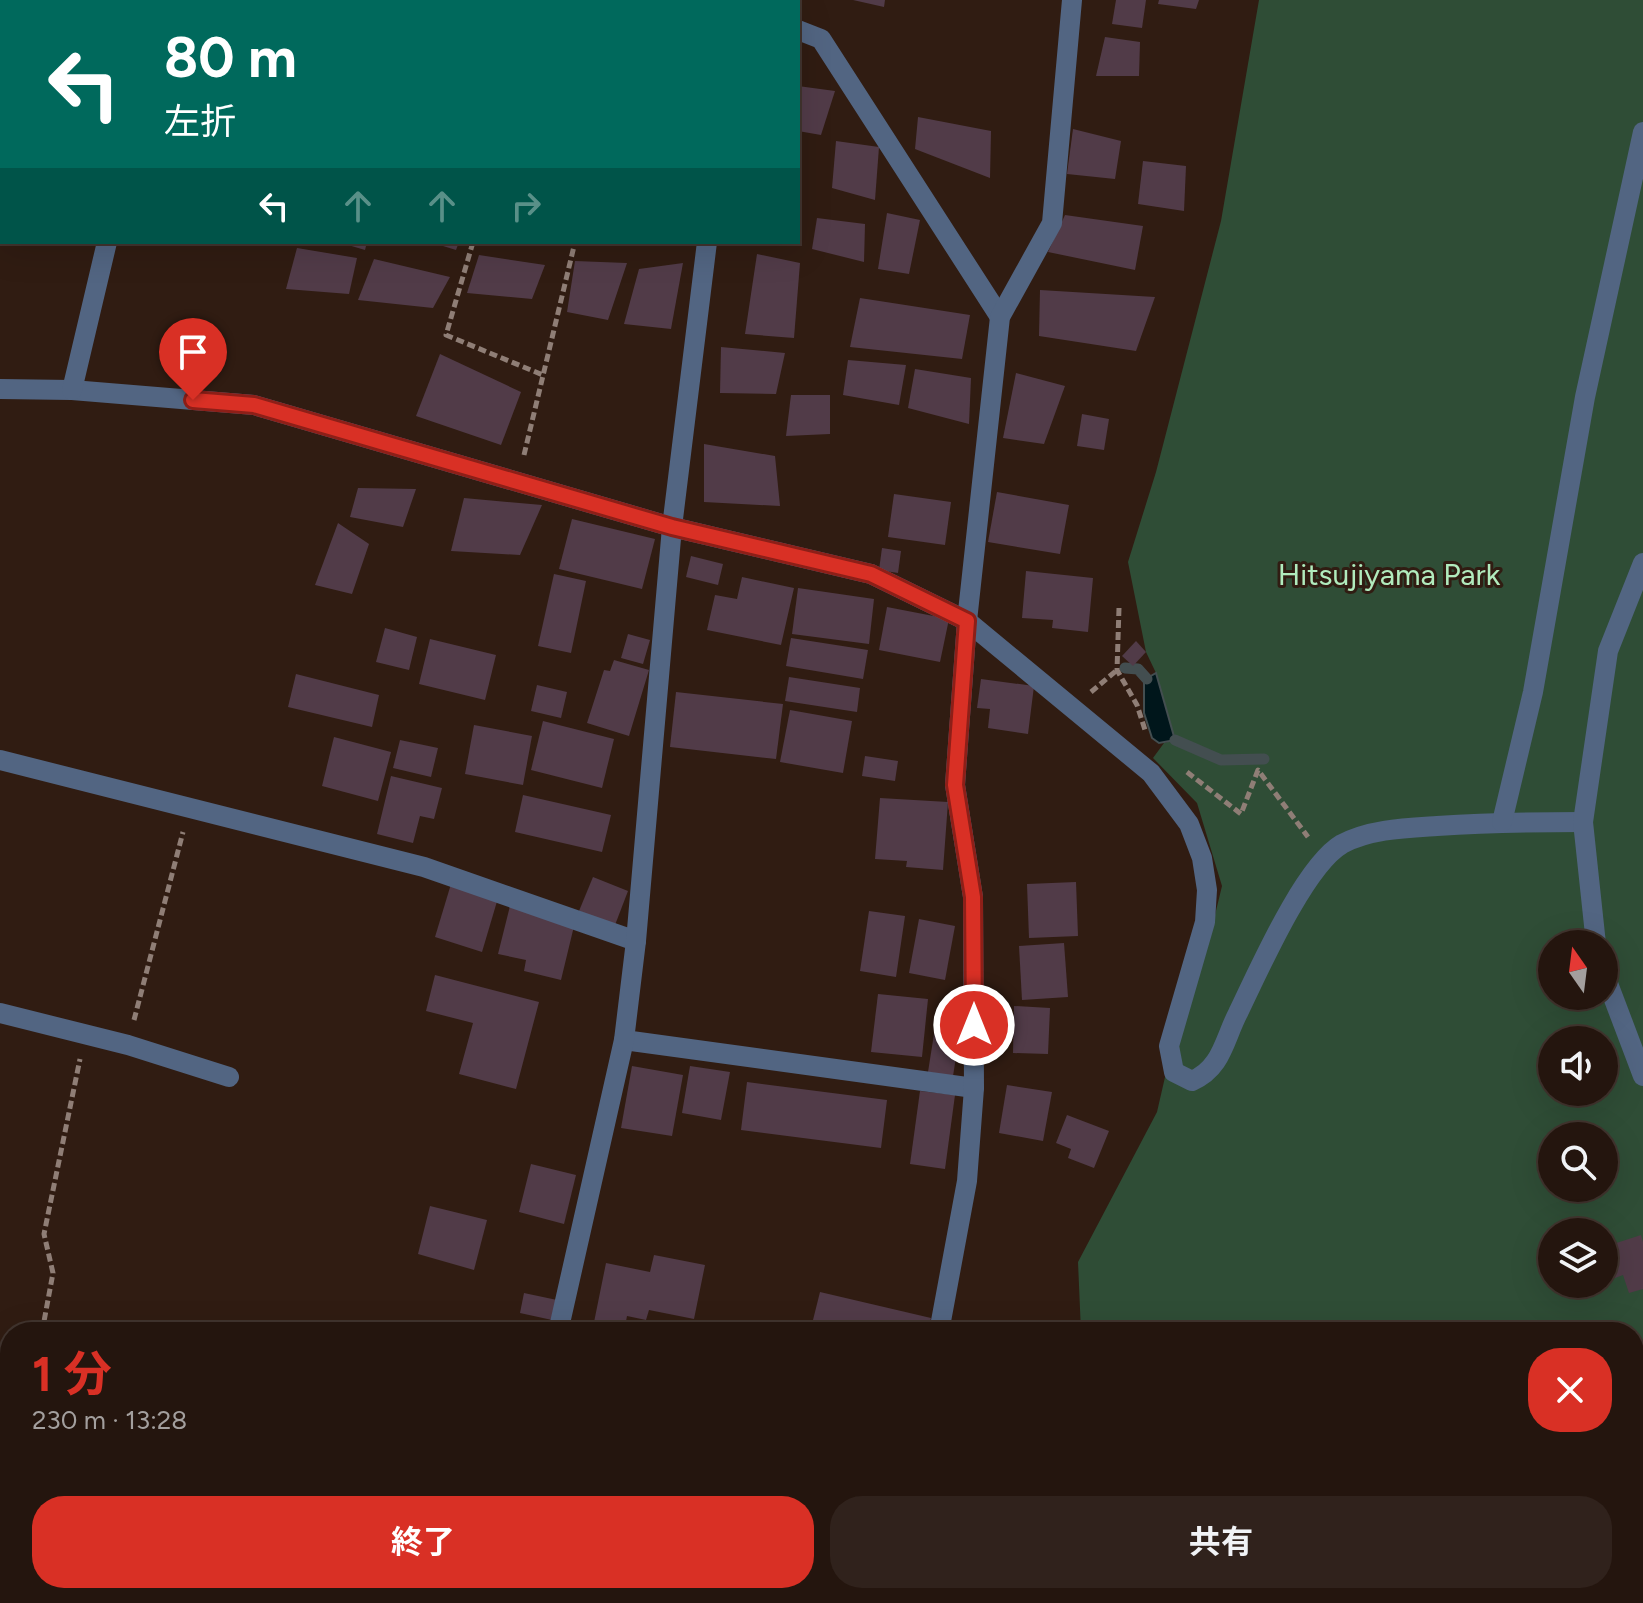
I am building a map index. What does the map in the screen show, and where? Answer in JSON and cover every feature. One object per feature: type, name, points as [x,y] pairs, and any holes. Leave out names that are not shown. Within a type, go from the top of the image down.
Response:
[{"type":"street","points":[[941,1322],[967,1181],[974,1088],[973,897],[955,785],[967,621],[1000,317],[1052,223],[1072,0]]},
{"type":"street","points":[[800,31],[821,39],[1000,317]]},
{"type":"street","points":[[1502,822],[1533,692],[1585,397],[1643,132]]},
{"type":"street","points":[[72,390],[107,244]]},
{"type":"street","points":[[560,1322],[624,1040],[636,941],[672,527],[707,244]]},
{"type":"street","points":[[0,389],[72,390],[254,405],[672,527],[871,574],[967,621],[1151,773],[1189,824],[1202,858],[1207,890],[1205,922],[1169,1046],[1174,1072],[1192,1081],[1206,1074],[1218,1060],[1287,914],[1321,863],[1341,845],[1397,829],[1502,822],[1583,822]]},
{"type":"street","points":[[1595,930],[1583,822],[1608,651],[1643,563]]},
{"type":"street","points":[[0,760],[424,867],[636,941]]},
{"type":"street","points":[[1618,1010],[1643,1076]]},
{"type":"street","points":[[0,1013],[128,1045],[229,1077]]},
{"type":"street","points":[[624,1040],[974,1088]]},
{"type":"path","points":[[472,244],[446,335],[543,375]]},
{"type":"path","points":[[518,481],[575,244]]},
{"type":"path","points":[[1119,608],[1117,670],[1137,705],[1148,739]]},
{"type":"path","points":[[1111,675],[1117,670]]},
{"type":"path","points":[[1182,769],[1241,814],[1258,770],[1311,841]]},
{"type":"path","points":[[128,1045],[190,808]]},
{"type":"path","points":[[44,1322],[53,1273],[44,1234],[84,1034]]},
{"type":"green space","name":"Hitsujiyama Park","points":[[1259,0],[1643,0],[1643,1322],[1081,1322],[1078,1262],[1157,1112],[1182,1003],[1206,952],[1222,886],[1197,803],[1153,758],[1164,743],[1175,740],[1156,673],[1146,652],[1128,562],[1156,472],[1221,221]]},
{"type":"water","points":[[1156,673],[1175,740],[1159,743],[1152,738],[1144,713],[1144,680]]},
{"type":"building","points":[[853,0],[885,0],[884,7]]},
{"type":"building","points":[[1116,0],[1146,0],[1142,28],[1112,24]]},
{"type":"building","points":[[1159,0],[1199,0],[1196,9],[1158,4]]},
{"type":"building","points":[[1105,37],[1140,42],[1139,76],[1096,76]]},
{"type":"building","points":[[800,86],[835,91],[821,135],[800,131]]},
{"type":"building","points":[[918,117],[991,131],[990,178],[915,149]]},
{"type":"building","points":[[1073,129],[1121,141],[1115,179],[1067,174]]},
{"type":"building","points":[[836,141],[879,147],[875,200],[832,188]]},
{"type":"building","points":[[1143,161],[1186,166],[1184,211],[1138,204]]},
{"type":"building","points":[[887,213],[920,220],[909,274],[878,269]]},
{"type":"building","points":[[1065,215],[1143,226],[1135,270],[1048,252]]},
{"type":"building","points":[[817,218],[865,224],[864,262],[812,249]]},
{"type":"building","points":[[345,244],[366,244],[365,250]]},
{"type":"building","points":[[436,244],[458,244],[456,250]]},
{"type":"building","points":[[297,248],[357,258],[349,294],[286,289]]},
{"type":"building","points":[[757,254],[800,263],[794,338],[745,334]]},
{"type":"building","points":[[479,255],[545,265],[532,299],[467,293]]},
{"type":"building","points":[[374,259],[450,277],[433,308],[358,300]]},
{"type":"building","points":[[575,261],[627,263],[608,320],[567,312]]},
{"type":"building","points":[[683,263],[671,329],[624,324],[639,269]]},
{"type":"building","points":[[1040,290],[1155,297],[1136,351],[1039,336]]},
{"type":"building","points":[[860,298],[970,315],[962,359],[850,347]]},
{"type":"building","points":[[721,347],[785,353],[776,394],[720,393]]},
{"type":"building","points":[[440,354],[521,392],[501,445],[416,416]]},
{"type":"building","points":[[848,360],[906,365],[899,405],[843,395]]},
{"type":"building","points":[[915,369],[971,378],[969,424],[908,408]]},
{"type":"building","points":[[1016,373],[1065,386],[1044,444],[1003,438]]},
{"type":"building","points":[[791,395],[830,395],[830,434],[786,436]]},
{"type":"building","points":[[1082,414],[1109,419],[1104,450],[1077,446]]},
{"type":"building","points":[[704,444],[775,456],[780,506],[704,502]]},
{"type":"building","points":[[358,488],[416,489],[403,527],[350,517]]},
{"type":"building","points":[[997,492],[1069,505],[1060,554],[988,542]]},
{"type":"building","points":[[894,494],[951,502],[945,545],[888,537]]},
{"type":"building","points":[[464,498],[542,505],[520,555],[451,551]]},
{"type":"building","points":[[572,519],[655,539],[642,589],[559,569]]},
{"type":"building","points":[[338,523],[369,544],[352,594],[315,585]]},
{"type":"building","points":[[882,548],[901,551],[898,573],[879,570]]},
{"type":"building","points":[[691,556],[723,564],[718,585],[686,577]]},
{"type":"building","points":[[1026,571],[1093,578],[1088,632],[1052,628],[1053,620],[1022,618]]},
{"type":"building","points":[[554,574],[586,581],[571,653],[538,646]]},
{"type":"building","points":[[742,577],[794,588],[781,645],[707,630],[715,595],[737,599]]},
{"type":"building","points":[[798,588],[874,599],[869,644],[792,634]]},
{"type":"building","points":[[887,607],[949,619],[940,662],[879,650]]},
{"type":"building","points":[[385,628],[417,637],[409,670],[376,662]]},
{"type":"building","points":[[628,634],[650,640],[643,664],[621,658]]},
{"type":"building","points":[[791,638],[868,650],[863,679],[786,666]]},
{"type":"building","points":[[430,639],[496,655],[485,700],[419,684]]},
{"type":"building","points":[[1136,641],[1146,652],[1133,666],[1122,656]]},
{"type":"building","points":[[614,660],[649,670],[629,736],[587,723],[604,670],[610,671]]},
{"type":"building","points":[[296,674],[379,695],[372,727],[288,707]]},
{"type":"building","points":[[789,677],[860,688],[857,712],[785,701]]},
{"type":"building","points":[[981,679],[1034,686],[1028,734],[988,728],[990,709],[977,708]]},
{"type":"building","points":[[537,685],[567,692],[561,718],[531,711]]},
{"type":"building","points":[[676,692],[783,704],[776,759],[670,747]]},
{"type":"building","points":[[790,710],[852,721],[843,773],[780,762]]},
{"type":"building","points":[[543,721],[614,739],[602,788],[531,770]]},
{"type":"building","points":[[474,725],[532,736],[523,785],[465,774]]},
{"type":"building","points":[[334,737],[391,752],[378,801],[322,786]]},
{"type":"building","points":[[400,740],[438,748],[431,777],[393,768]]},
{"type":"building","points":[[865,756],[898,761],[895,781],[862,776]]},
{"type":"building","points":[[391,776],[442,788],[434,819],[420,816],[413,843],[377,834]]},
{"type":"building","points":[[523,795],[611,815],[602,852],[515,832]]},
{"type":"building","points":[[880,798],[948,802],[943,870],[906,867],[907,861],[875,859]]},
{"type":"building","points":[[593,877],[628,891],[615,925],[579,911]]},
{"type":"building","points":[[1076,882],[1078,936],[1029,938],[1027,884]]},
{"type":"building","points":[[451,884],[498,898],[482,952],[435,937]]},
{"type":"building","points":[[510,906],[575,922],[561,980],[524,971],[526,960],[498,954]]},
{"type":"building","points":[[869,911],[905,916],[896,977],[860,971]]},
{"type":"building","points":[[919,919],[955,926],[945,980],[909,973]]},
{"type":"building","points":[[1064,943],[1068,997],[1022,1000],[1019,946]]},
{"type":"building","points":[[435,975],[539,1002],[516,1089],[459,1074],[473,1023],[426,1011]]},
{"type":"building","points":[[878,994],[928,999],[922,1057],[871,1052]]},
{"type":"building","points":[[1014,1006],[1050,1008],[1048,1054],[1013,1053]]},
{"type":"building","points":[[934,1034],[959,1038],[953,1076],[928,1072]]},
{"type":"building","points":[[632,1066],[683,1075],[672,1136],[621,1128]]},
{"type":"building","points":[[690,1066],[730,1072],[721,1120],[682,1113]]},
{"type":"building","points":[[747,1082],[887,1100],[881,1148],[741,1130]]},
{"type":"building","points":[[1007,1085],[1052,1092],[1043,1141],[999,1133]]},
{"type":"building","points":[[920,1091],[955,1095],[945,1169],[910,1164]]},
{"type":"building","points":[[1067,1115],[1109,1131],[1094,1168],[1068,1158],[1071,1149],[1056,1143]]},
{"type":"building","points":[[531,1164],[576,1175],[564,1224],[519,1212]]},
{"type":"building","points":[[430,1206],[487,1220],[474,1270],[418,1254]]},
{"type":"building","points":[[1641,1235],[1643,1289],[1629,1293],[1623,1275],[1618,1277],[1618,1242]]},
{"type":"building","points":[[654,1255],[705,1265],[694,1319],[649,1310],[646,1320],[627,1316],[626,1322],[594,1322],[606,1263],[650,1272]]},
{"type":"building","points":[[820,1292],[931,1318],[930,1322],[812,1322]]},
{"type":"building","points":[[524,1293],[557,1300],[552,1320],[520,1313]]},
{"type":"waterway","points":[[1125,668],[1138,669],[1147,679]]},
{"type":"waterway","points":[[1175,740],[1221,760],[1264,759]]},
{"type":"route","points":[[193,400],[254,405],[672,527],[871,574],[967,621],[955,785],[973,897],[974,1025]]}]
